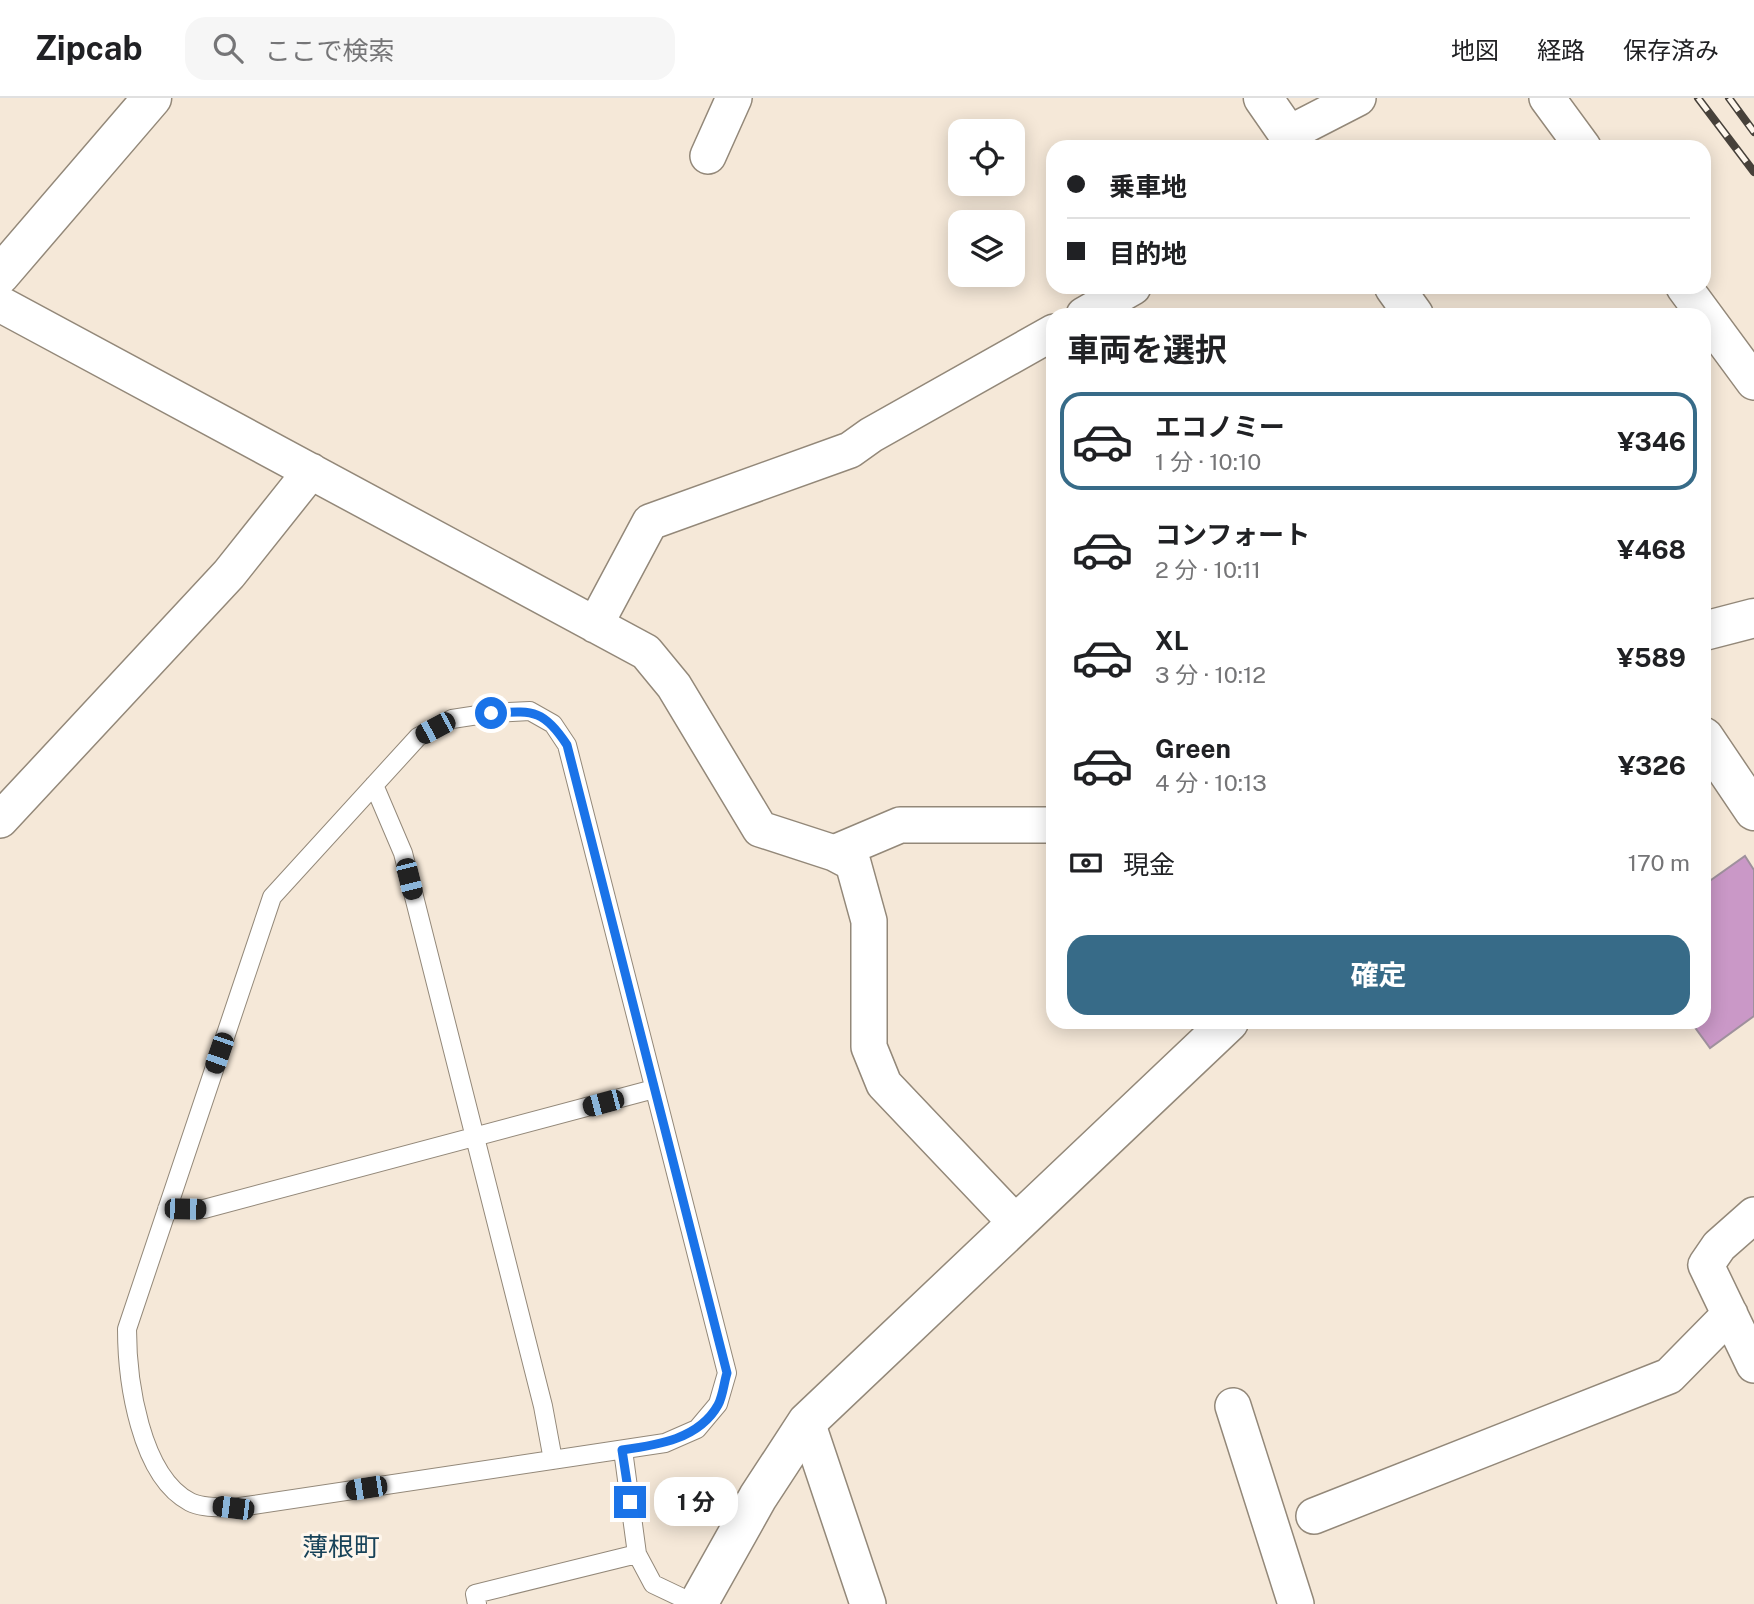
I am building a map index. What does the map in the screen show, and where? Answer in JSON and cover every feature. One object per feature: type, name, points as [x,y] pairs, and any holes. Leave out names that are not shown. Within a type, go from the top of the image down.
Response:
[{"type":"main road","points":[[0,275],[152,98]]},
{"type":"main road","points":[[1263,98],[1292,140]]},
{"type":"main road","points":[[1711,629],[1754,618]]},
{"type":"main road","points":[[1711,747],[1754,811]]},
{"type":"main road","points":[[697,1604],[758,1497],[807,1422],[1222,1029]]},
{"type":"street","points":[[708,156],[734,98]]},
{"type":"street","points":[[1292,140],[1359,98]]},
{"type":"street","points":[[1547,98],[1578,140]]},
{"type":"street","points":[[1096,308],[1121,294]]},
{"type":"street","points":[[0,304],[646,652],[674,686],[760,829],[834,853],[853,863],[869,922],[869,1047],[884,1084],[1017,1224]]},
{"type":"street","points":[[1711,324],[1754,382]]},
{"type":"street","points":[[595,625],[650,522],[850,450],[871,435],[1046,337]]},
{"type":"street","points":[[0,820],[229,573],[312,471]]},
{"type":"street","points":[[834,853],[901,825],[1046,825]]},
{"type":"street","points":[[1754,1215],[1719,1246],[1706,1265],[1754,1365]]},
{"type":"street","points":[[1314,1516],[1669,1376],[1730,1314]]},
{"type":"street","points":[[1233,1406],[1296,1604]]},
{"type":"street","points":[[807,1422],[868,1604]]},
{"type":"lane","points":[[530,711],[553,724],[567,745],[727,1373],[719,1404],[697,1429],[665,1443],[233,1508],[191,1503],[170,1487],[150,1455],[137,1416],[127,1360],[127,1329],[272,897],[374,785],[418,737],[452,719],[530,711]]},
{"type":"lane","points":[[374,785],[402,853],[543,1406],[553,1460]]},
{"type":"lane","points":[[167,1209],[204,1209],[654,1089]]},
{"type":"lane","points":[[622,1450],[637,1554],[653,1584],[697,1604]]},
{"type":"lane","points":[[477,1604],[475,1594],[637,1554]]},
{"type":"building","points":[[1745,856],[1754,870],[1754,1016],[1710,1048],[1696,1029],[1711,1029],[1711,880]]},
{"type":"railway","points":[[1698,98],[1754,172]]},
{"type":"railway","points":[[1729,98],[1754,132]]},
{"type":"district","name":"薄根町","points":[[341,1547]]},
{"type":"route","points":[[491,713],[530,711],[553,724],[567,745],[727,1373],[719,1404],[697,1429],[665,1443],[622,1450],[630,1502]]}]
